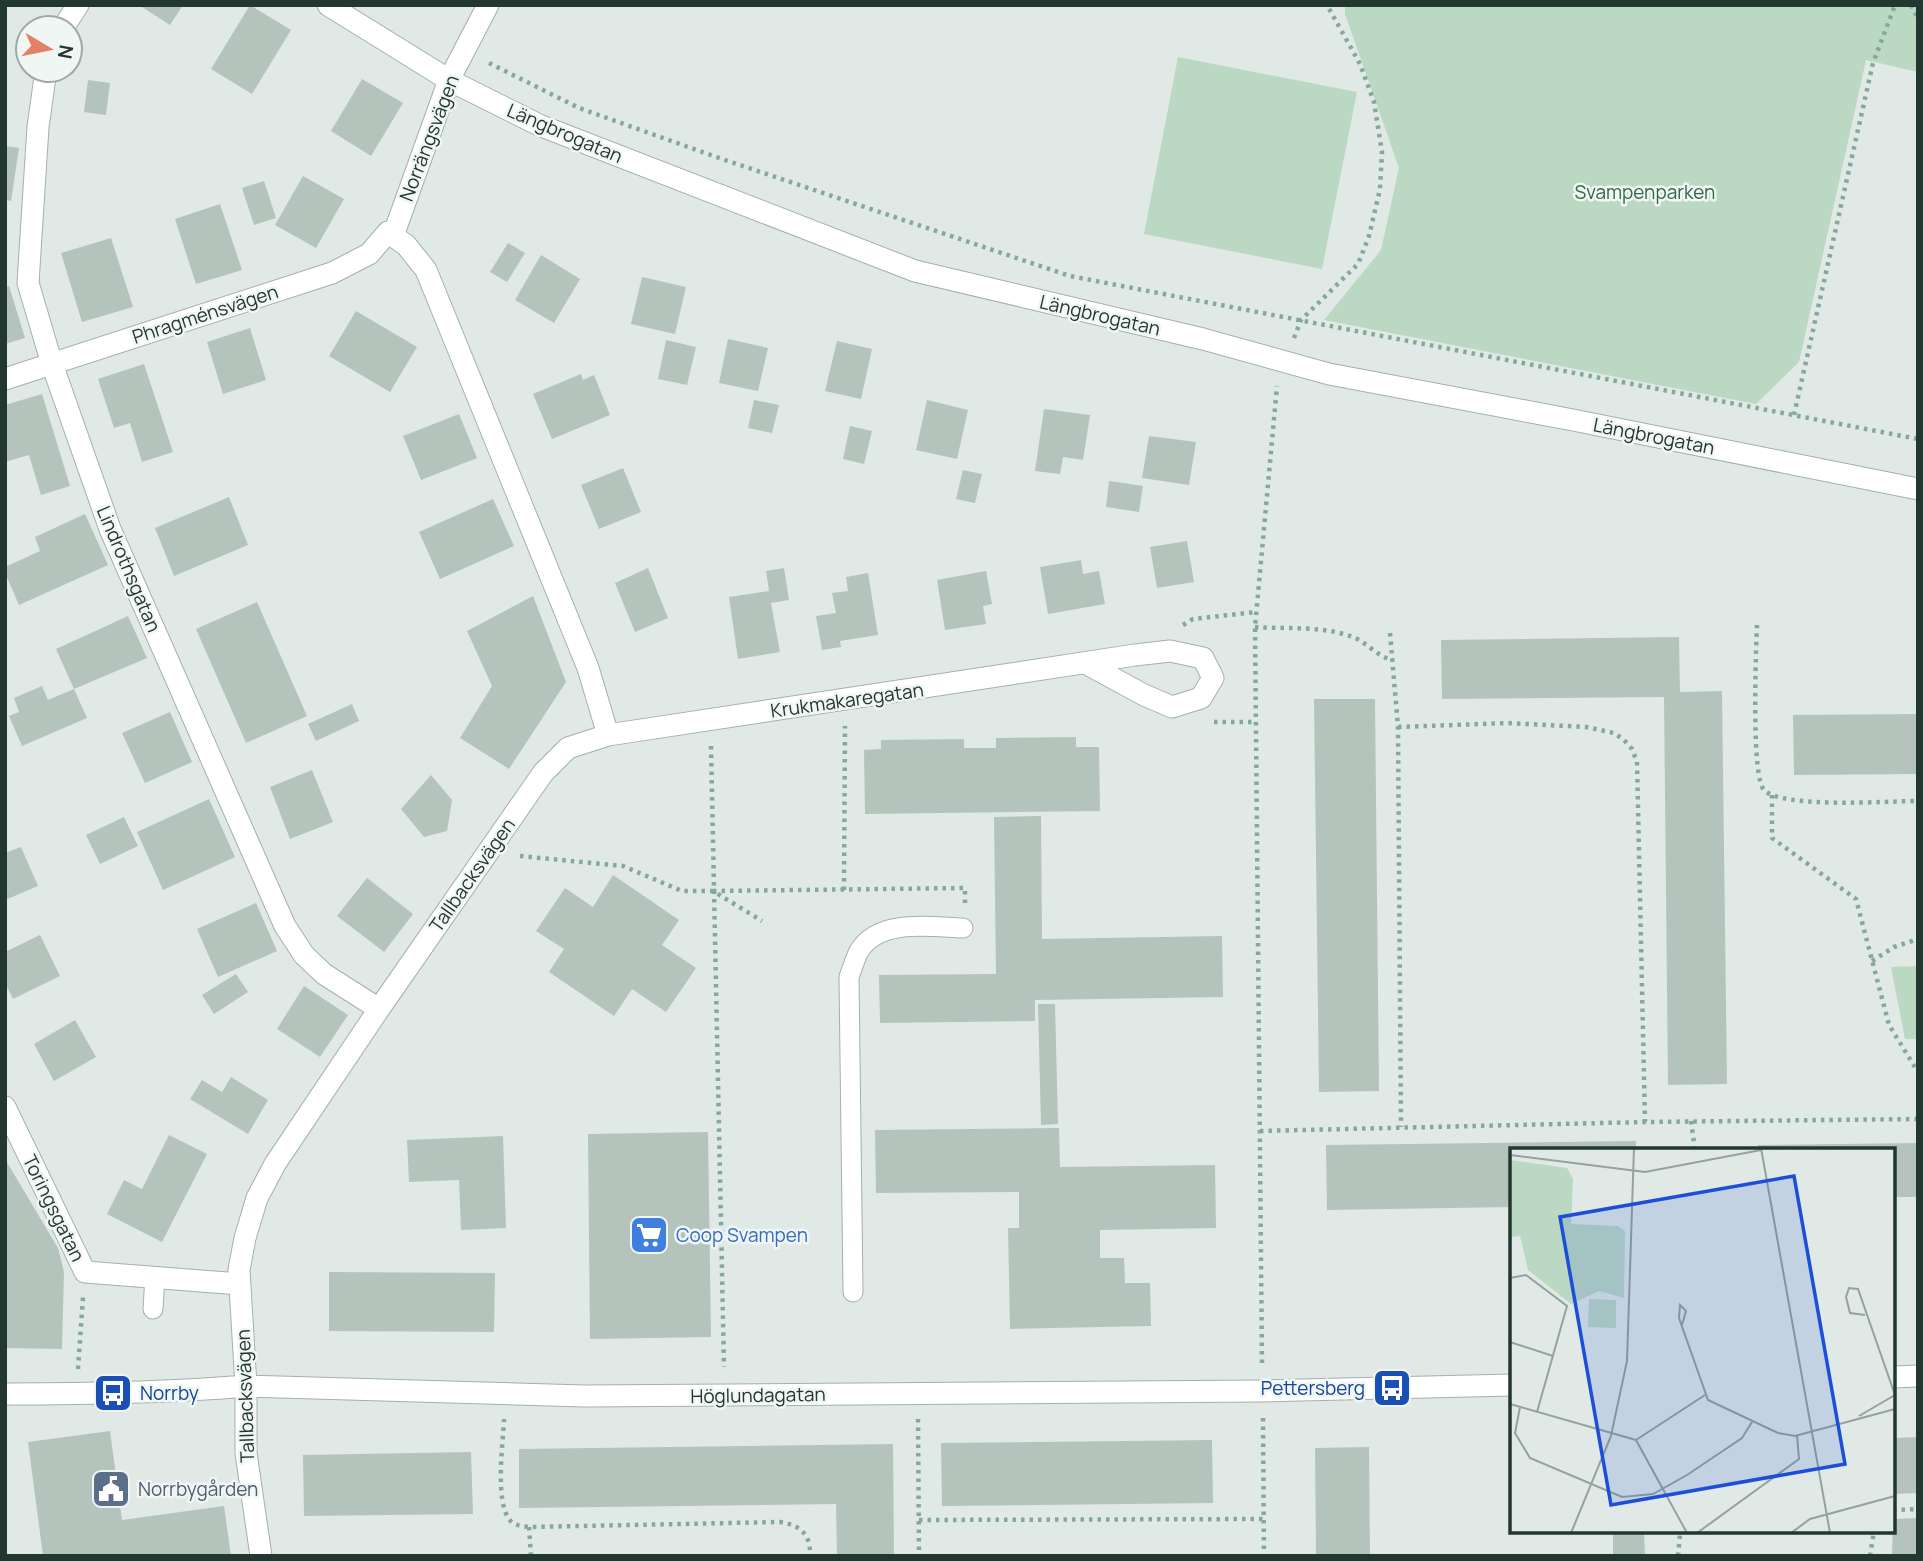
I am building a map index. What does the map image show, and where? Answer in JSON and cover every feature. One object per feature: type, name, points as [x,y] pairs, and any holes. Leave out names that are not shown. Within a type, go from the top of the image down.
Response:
[{"type":"street","name":"Längbrogatan","points":[[328,5],[449,80],[539,125],[915,271],[1203,339],[1329,374],[1918,489]]},
{"type":"street","name":"Norrängsvägen","points":[[393,236],[449,80],[488,5]]},
{"type":"street","name":"Lindrothsgatan","points":[[44,84],[38,127],[28,283],[51,365],[110,529],[285,926],[304,955],[324,974],[379,1009]]},
{"type":"street","name":"Phragménsvägen","points":[[5,379],[332,273],[369,254],[388,232],[393,236]]},
{"type":"street","points":[[393,236],[407,245],[426,270],[587,668],[608,735]]},
{"type":"street","name":"Krukmakaregatan","points":[[608,735],[1170,651],[1203,658],[1213,678],[1201,698],[1172,707],[1087,664]]},
{"type":"street","name":"Tallbacksvägen","points":[[261,1556],[246,1453],[246,1385],[239,1270],[257,1198],[275,1164],[379,1009],[543,773],[568,748],[608,735]]},
{"type":"street","name":"Toringsgatan","points":[[5,1107],[85,1272]]},
{"type":"street","points":[[85,1272],[240,1284]]},
{"type":"street","points":[[1895,1377],[1918,1376]]},
{"type":"street","name":"Höglundagatan","points":[[5,1394],[198,1390],[246,1385],[505,1394],[725,1396],[1262,1391],[1510,1385]]},
{"type":"lane","points":[[853,1292],[849,977],[860,949],[881,932],[909,926],[963,928]]},
{"type":"lane","points":[[153,1309],[155,1277]]},
{"type":"path","points":[[1264,1556],[1256,612],[1277,386],[1301,320],[1357,264],[1369,236],[1380,189],[1382,152],[1374,102],[1360,65],[1327,5]]},
{"type":"path","points":[[1794,415],[1873,63],[1895,5]]},
{"type":"path","points":[[1911,5],[1918,18]]},
{"type":"path","points":[[465,51],[579,108],[1070,276],[1918,439]]},
{"type":"path","points":[[1170,651],[1182,626],[1193,619],[1256,612]]},
{"type":"path","points":[[1758,625],[1756,732],[1760,782],[1765,792],[1799,802],[1918,801]]},
{"type":"path","points":[[1255,627],[1346,634],[1362,640],[1383,658],[1394,660]]},
{"type":"path","points":[[1390,633],[1398,727],[1401,1127]]},
{"type":"path","points":[[844,890],[845,700]]},
{"type":"path","points":[[710,720],[725,1396]]},
{"type":"path","points":[[1398,727],[1507,723],[1586,727],[1614,733],[1632,749],[1637,762],[1645,1122]]},
{"type":"path","points":[[1772,795],[1772,838],[1856,899],[1889,1025],[1918,1072]]},
{"type":"path","points":[[488,852],[623,866],[682,891],[965,888],[963,928]]},
{"type":"path","points":[[713,891],[762,921]]},
{"type":"path","points":[[1872,961],[1894,947],[1918,939]]},
{"type":"path","points":[[1259,1131],[1691,1121],[1918,1119]]},
{"type":"path","points":[[1691,1121],[1695,1148]]},
{"type":"path","points":[[76,1394],[85,1272]]},
{"type":"path","points":[[918,1393],[919,1556]]},
{"type":"path","points":[[505,1394],[502,1475],[504,1504],[513,1522],[529,1527],[780,1522],[794,1524],[805,1532],[810,1545],[810,1556]]},
{"type":"path","points":[[1895,1510],[1918,1508]]},
{"type":"path","points":[[919,1520],[1264,1519]]},
{"type":"path","points":[[529,1527],[530,1556]]},
{"type":"path","points":[[1678,1556],[1681,1533]]},
{"type":"path","points":[[1870,1556],[1874,1533]]},
{"type":"green space","name":"Svampenparken","points":[[1345,5],[1918,5],[1918,72],[1866,60],[1799,362],[1756,404],[1324,320],[1381,250],[1399,168],[1345,14]]},
{"type":"green space","points":[[1178,57],[1357,92],[1322,269],[1144,234]]},
{"type":"green space","points":[[1918,966],[1918,1039],[1905,1039],[1891,967]]},
{"type":"building","points":[[139,5],[183,5],[170,25]]},
{"type":"building","points":[[250,5],[291,30],[252,94],[211,69]]},
{"type":"building","points":[[362,79],[403,103],[371,156],[331,131]]},
{"type":"building","points":[[88,80],[110,83],[106,115],[84,112]]},
{"type":"building","points":[[5,146],[19,148],[11,201],[5,200]]},
{"type":"building","points":[[303,176],[344,199],[316,248],[275,225]]},
{"type":"building","points":[[264,181],[276,218],[254,225],[242,188]]},
{"type":"building","points":[[220,204],[242,270],[196,284],[175,219]]},
{"type":"building","points":[[111,238],[133,307],[82,322],[61,253]]},
{"type":"building","points":[[508,243],[525,253],[507,282],[490,272]]},
{"type":"building","points":[[541,255],[580,279],[554,323],[515,300]]},
{"type":"building","points":[[642,277],[686,287],[675,334],[631,324]]},
{"type":"building","points":[[9,286],[25,338],[5,344],[5,287]]},
{"type":"building","points":[[356,311],[417,347],[390,392],[329,356]]},
{"type":"building","points":[[250,328],[266,380],[223,394],[207,342]]},
{"type":"building","points":[[728,339],[768,348],[758,391],[719,383]]},
{"type":"building","points":[[666,340],[696,347],[687,385],[658,379]]},
{"type":"building","points":[[837,341],[872,349],[861,399],[825,391]]},
{"type":"building","points":[[144,364],[173,452],[142,462],[130,423],[114,428],[98,379]]},
{"type":"building","points":[[581,374],[583,380],[594,375],[610,415],[552,439],[533,394]]},
{"type":"building","points":[[42,394],[70,486],[41,495],[29,455],[5,462],[5,405]]},
{"type":"building","points":[[754,400],[779,405],[772,433],[748,428]]},
{"type":"building","points":[[927,400],[968,410],[957,459],[916,450]]},
{"type":"building","points":[[1044,409],[1090,415],[1083,460],[1063,457],[1060,474],[1035,471]]},
{"type":"building","points":[[459,414],[477,458],[421,480],[403,436]]},
{"type":"building","points":[[850,426],[872,431],[864,464],[843,459]]},
{"type":"building","points":[[1149,436],[1196,442],[1189,485],[1142,478]]},
{"type":"building","points":[[623,468],[641,512],[599,529],[581,485]]},
{"type":"building","points":[[963,470],[982,474],[975,503],[956,499]]},
{"type":"building","points":[[1109,481],[1143,486],[1139,512],[1106,507]]},
{"type":"building","points":[[229,497],[248,545],[174,576],[155,528]]},
{"type":"building","points":[[493,499],[514,546],[440,579],[419,532]]},
{"type":"building","points":[[85,514],[108,565],[19,605],[5,567],[40,551],[35,537]]},
{"type":"building","points":[[1187,541],[1194,582],[1157,588],[1150,547]]},
{"type":"building","points":[[1081,560],[1083,574],[1099,571],[1105,604],[1048,614],[1040,567]]},
{"type":"building","points":[[648,568],[668,618],[635,632],[615,583]]},
{"type":"building","points":[[784,568],[789,600],[771,603],[780,652],[738,659],[729,597],[769,591],[766,571]]},
{"type":"building","points":[[986,571],[992,604],[983,606],[986,624],[945,630],[937,580]]},
{"type":"building","points":[[868,573],[878,635],[840,641],[841,647],[822,650],[816,616],[836,613],[832,593],[848,591],[846,577]]},
{"type":"building","points":[[533,596],[566,682],[509,769],[460,738],[492,686],[467,631]]},
{"type":"building","points":[[257,602],[307,716],[246,743],[196,629]]},
{"type":"building","points":[[128,616],[147,658],[74,689],[56,649]]},
{"type":"building","points":[[1679,637],[1680,692],[1722,691],[1727,1084],[1668,1085],[1664,697],[1442,699],[1441,640]]},
{"type":"building","points":[[42,686],[48,700],[74,689],[87,718],[22,746],[9,716],[19,712],[14,698]]},
{"type":"building","points":[[1314,699],[1375,699],[1379,1091],[1319,1092]]},
{"type":"building","points":[[352,704],[359,721],[316,741],[308,724]]},
{"type":"building","points":[[170,712],[192,762],[145,783],[122,733]]},
{"type":"building","points":[[1918,714],[1918,774],[1794,775],[1793,715]]},
{"type":"building","points":[[1076,737],[1076,747],[1099,747],[1100,811],[865,814],[864,750],[881,749],[881,740],[964,739],[964,748],[996,748],[996,738]]},
{"type":"building","points":[[312,770],[333,822],[290,839],[270,787]]},
{"type":"building","points":[[431,775],[452,800],[447,831],[424,837],[401,809]]},
{"type":"building","points":[[209,799],[235,857],[163,890],[137,832]]},
{"type":"building","points":[[1041,816],[1042,939],[1222,936],[1223,997],[1035,1000],[1035,1021],[880,1023],[879,975],[996,974],[994,817]]},
{"type":"building","points":[[124,817],[138,846],[100,864],[86,835]]},
{"type":"building","points":[[21,847],[38,886],[5,900],[5,853]]},
{"type":"building","points":[[613,875],[679,920],[662,945],[696,968],[666,1012],[632,989],[614,1016],[549,972],[564,949],[536,931],[565,888],[593,907]]},
{"type":"building","points":[[367,878],[413,914],[384,952],[337,916]]},
{"type":"building","points":[[256,903],[277,951],[218,977],[197,929]]},
{"type":"building","points":[[40,935],[60,976],[13,999],[5,983],[5,952]]},
{"type":"building","points":[[236,974],[248,992],[214,1014],[202,995]]},
{"type":"building","points":[[304,986],[348,1015],[320,1057],[277,1029]]},
{"type":"building","points":[[1038,1004],[1055,1004],[1058,1124],[1041,1125]]},
{"type":"building","points":[[75,1020],[96,1057],[54,1081],[34,1044]]},
{"type":"building","points":[[231,1077],[268,1100],[248,1134],[190,1099],[202,1080],[222,1092]]},
{"type":"building","points":[[1059,1128],[1060,1167],[1215,1165],[1216,1228],[1100,1230],[1100,1258],[1124,1258],[1125,1283],[1150,1283],[1151,1326],[1010,1329],[1008,1228],[1019,1228],[1019,1192],[876,1193],[875,1130]]},
{"type":"building","name":"Coop Svampen","points":[[708,1132],[711,1337],[590,1339],[588,1134]]},
{"type":"building","points":[[169,1135],[207,1154],[162,1242],[107,1214],[124,1180],[142,1189]]},
{"type":"building","points":[[503,1136],[506,1228],[461,1230],[459,1180],[409,1182],[407,1140]]},
{"type":"building","points":[[1636,1141],[1636,1148],[1510,1148],[1510,1207],[1327,1210],[1326,1145]]},
{"type":"building","points":[[1918,1143],[1918,1197],[1895,1197],[1895,1148],[1758,1148],[1758,1145]]},
{"type":"building","points":[[5,1159],[58,1248],[64,1272],[62,1349],[5,1348]]},
{"type":"building","points":[[329,1272],[495,1273],[494,1332],[329,1331]]},
{"type":"building","points":[[110,1431],[122,1520],[224,1506],[231,1556],[43,1556],[28,1442]]},
{"type":"building","points":[[1918,1437],[1918,1493],[1895,1494],[1895,1438]]},
{"type":"building","points":[[1212,1440],[1213,1503],[942,1506],[941,1443]]},
{"type":"building","points":[[893,1444],[894,1556],[837,1556],[836,1504],[519,1508],[519,1449]]},
{"type":"building","points":[[1369,1447],[1370,1556],[1316,1556],[1315,1448]]},
{"type":"building","points":[[471,1452],[473,1514],[304,1516],[303,1455]]},
{"type":"building","points":[[1916,1518],[1917,1556],[1892,1556],[1895,1519]]},
{"type":"building","points":[[1613,1533],[1644,1533],[1645,1556],[1613,1556]]},
{"type":"place","name":"Coop Svampen","points":[[649,1235]]},
{"type":"place","name":"Pettersberg","points":[[1392,1388]]},
{"type":"place","name":"Norrby","points":[[113,1393]]},
{"type":"place","name":"Norrbygården","points":[[111,1489]]}]
